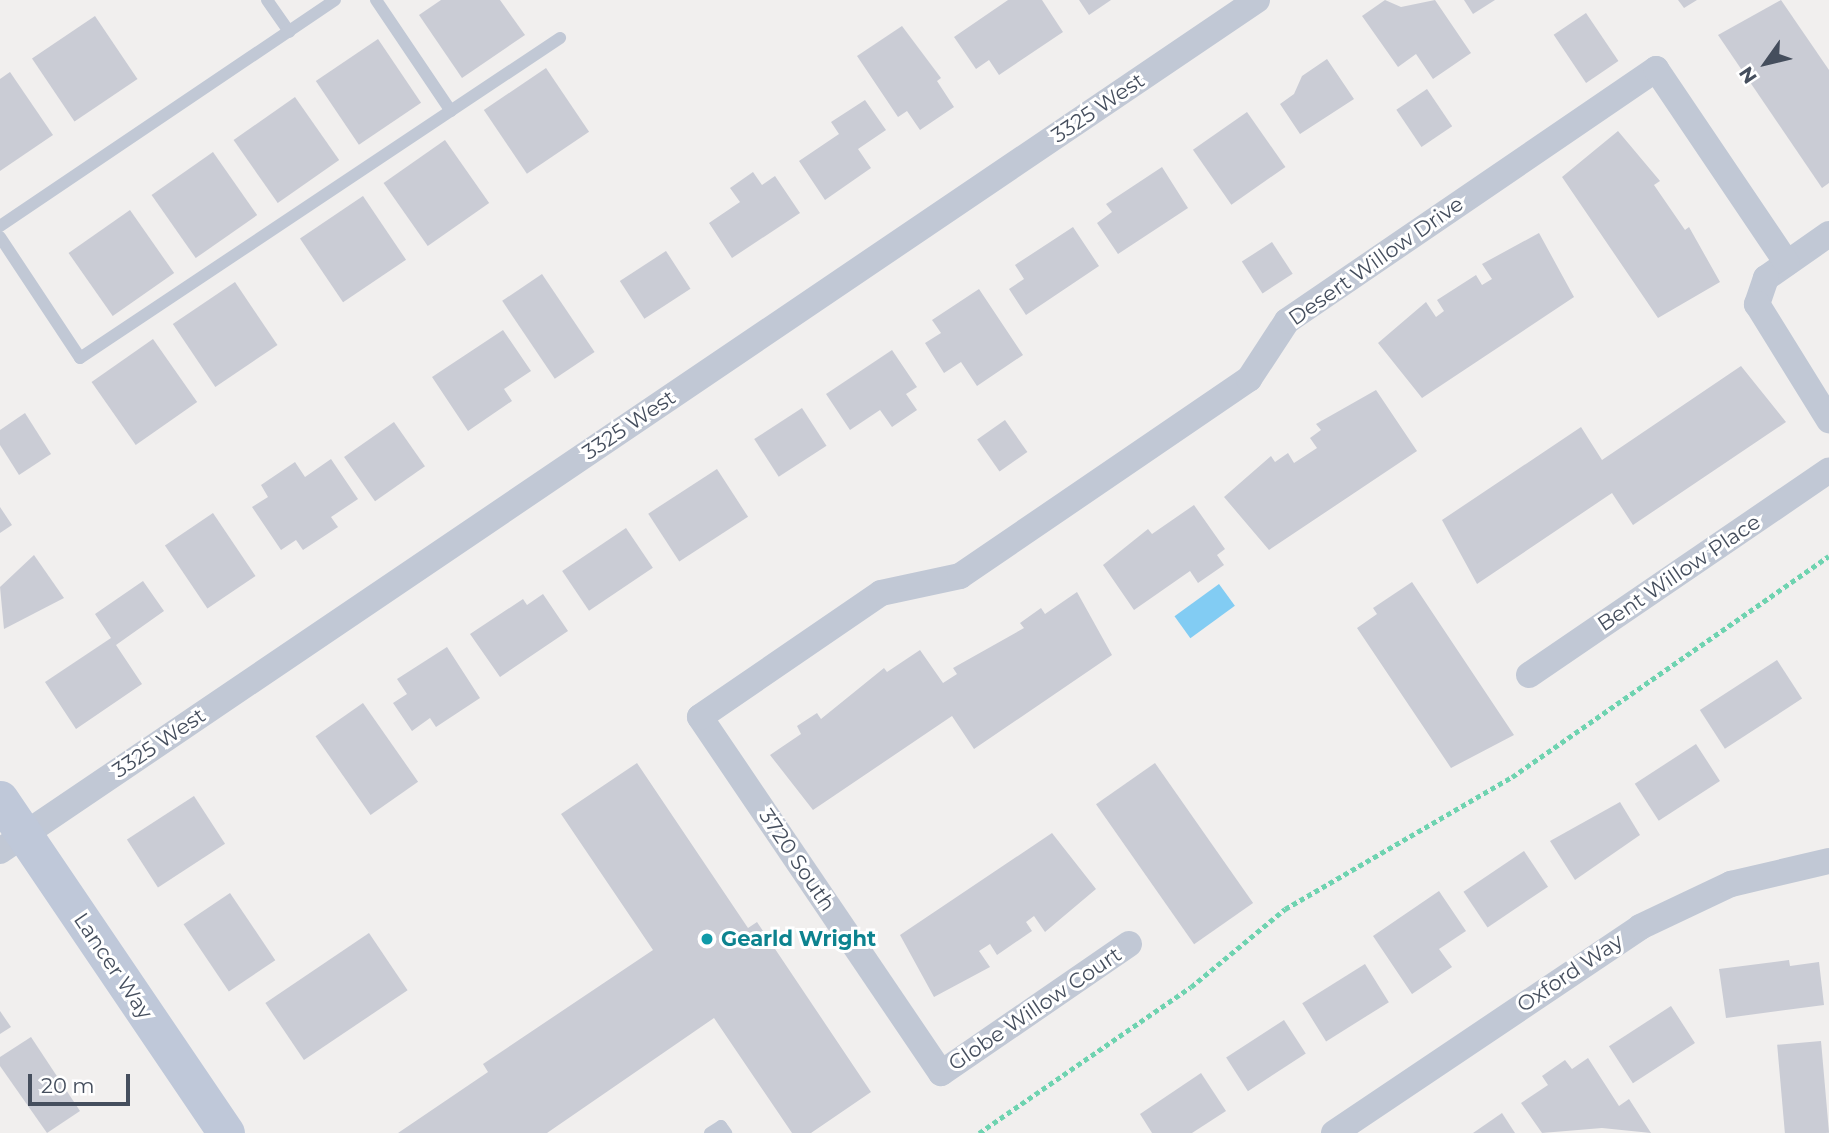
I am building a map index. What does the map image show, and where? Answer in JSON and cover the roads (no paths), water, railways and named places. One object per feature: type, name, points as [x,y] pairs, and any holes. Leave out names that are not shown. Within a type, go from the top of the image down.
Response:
[{"type":"street","name":"3325 West","points":[[12,843],[1257,0]]},
{"type":"street","name":"Desert Willow Drive","points":[[700,717],[881,593],[960,576],[1249,379],[1287,321],[1656,69],[1787,263]]},
{"type":"street","points":[[1829,234],[1787,263],[1757,294],[1766,326],[1829,420]]},
{"type":"street","name":"Bent Willow Place","points":[[1529,675],[1829,470]]},
{"type":"street","name":"3720 South","points":[[700,717],[941,1073]]},
{"type":"street","name":"Lancer Way","points":[[0,799],[12,843],[226,1133]]},
{"type":"street","name":"Oxford Way","points":[[1334,1133],[1640,927],[1731,884],[1829,861]]},
{"type":"street","name":"Globe Willow Court","points":[[941,1073],[1129,944]]},
{"type":"lane","points":[[267,0],[289,32]]},
{"type":"lane","points":[[0,226],[335,0]]},
{"type":"lane","points":[[376,0],[451,111]]},
{"type":"lane","points":[[0,237],[80,358],[560,38]]},
{"type":"lane","points":[[710,1133],[721,1126],[726,1133]]},
{"type":"water","points":[[1219,584],[1235,606],[1190,638],[1175,616]]},
{"type":"place","name":"Gearld Wright","points":[[707,939]]}]
